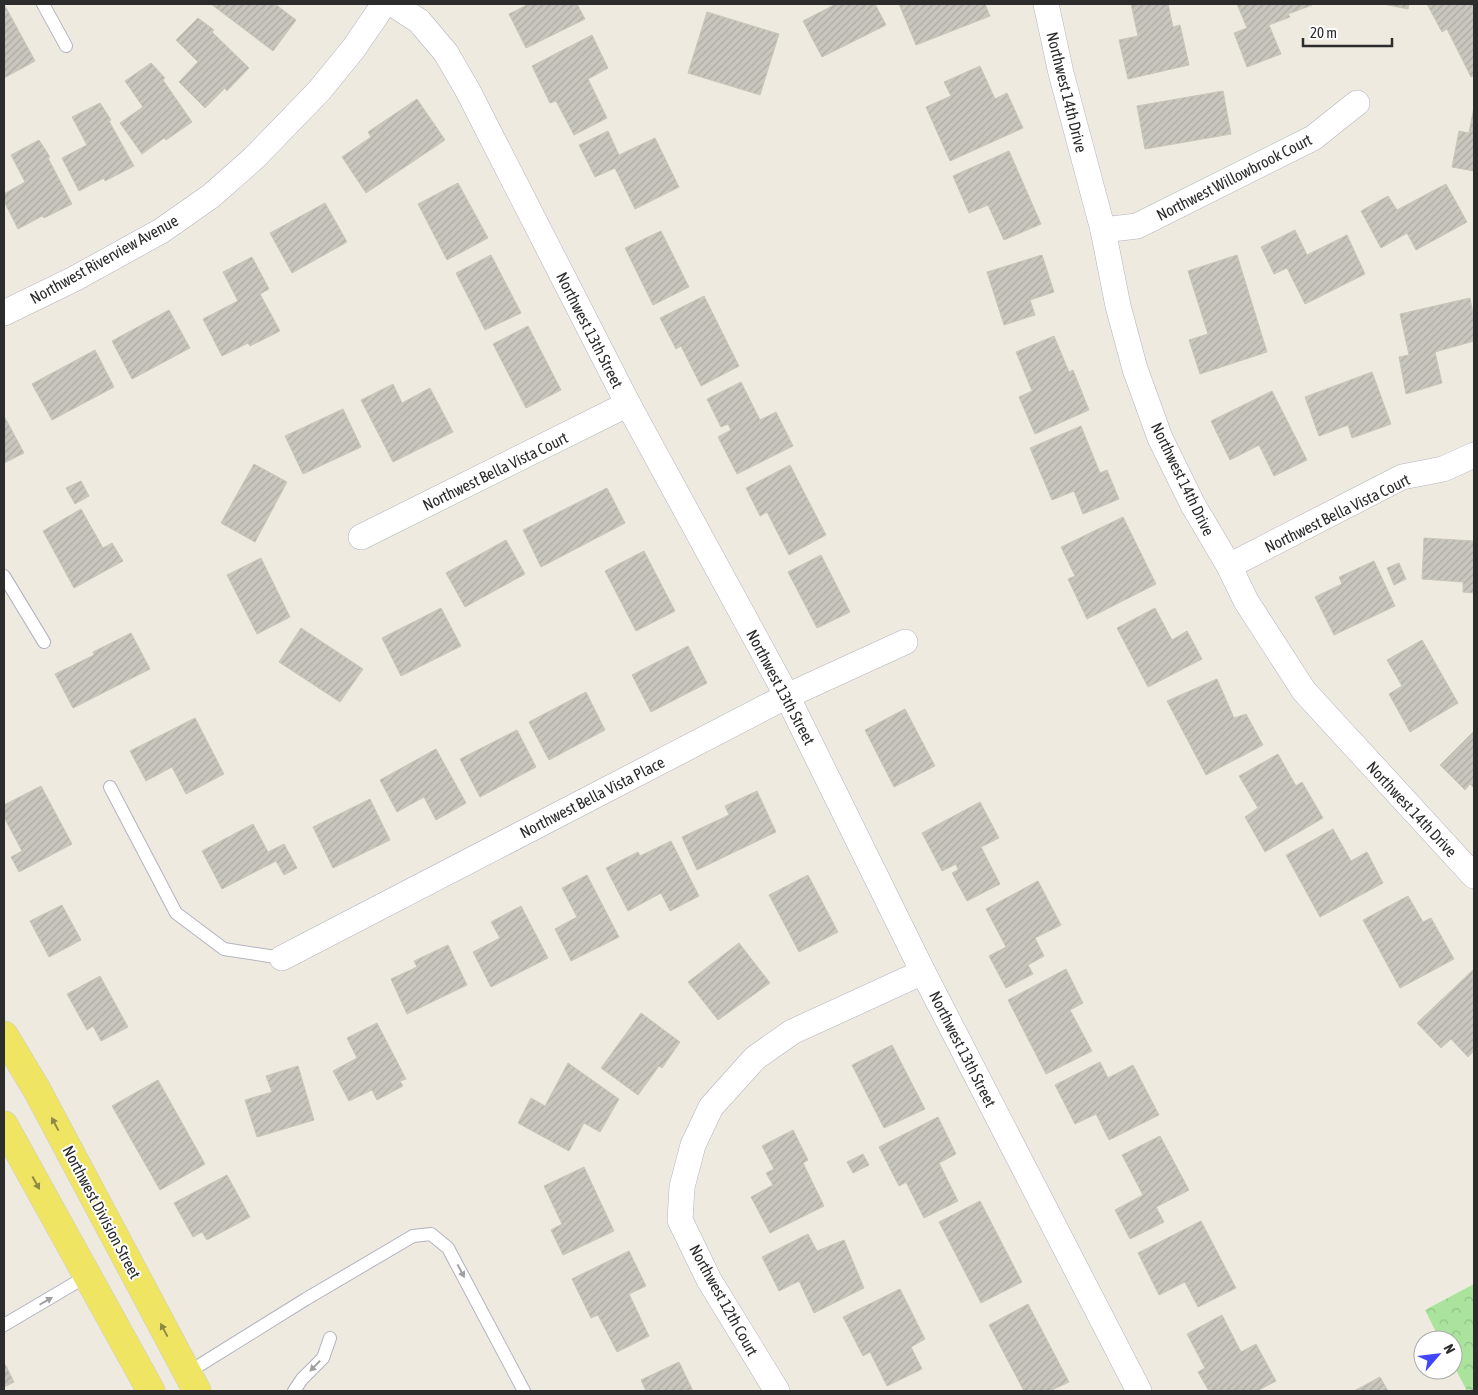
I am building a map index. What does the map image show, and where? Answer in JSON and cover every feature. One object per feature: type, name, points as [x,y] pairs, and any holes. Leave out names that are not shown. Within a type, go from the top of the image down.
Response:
[{"type":"main road","name":"Northwest Division Street","points":[[4,1035],[38,1090],[192,1382]]},
{"type":"main road","points":[[4,1125],[151,1391]]},
{"type":"street","name":"Northwest Riverview Avenue","points":[[4,313],[74,279],[161,231],[211,196],[254,158],[319,91],[354,48],[384,4]]},
{"type":"street","name":"Northwest 13th Street","points":[[393,4],[419,21],[446,54],[472,100],[628,404],[787,696],[923,972],[1138,1391]]},
{"type":"street","name":"Northwest 14th Drive","points":[[1046,4],[1061,72],[1103,230],[1125,333],[1135,369],[1160,438],[1193,505],[1229,566],[1246,601],[1304,691],[1474,876]]},
{"type":"street","name":"Northwest Willowbrook Court","points":[[1103,230],[1138,226],[1313,138],[1358,103]]},
{"type":"street","name":"Northwest Bella Vista Court","points":[[361,537],[628,404]]},
{"type":"street","name":"Northwest Bella Vista Court","points":[[1229,566],[1402,477],[1443,469],[1474,455]]},
{"type":"street","name":"Northwest Bella Vista Place","points":[[282,958],[787,696],[905,642]]},
{"type":"street","name":"Northwest 12th Court","points":[[777,1391],[709,1280],[680,1220],[682,1187],[693,1144],[711,1108],[755,1058],[792,1032],[923,972]]},
{"type":"lane","points":[[43,4],[66,46]]},
{"type":"lane","points":[[4,576],[44,642]]},
{"type":"lane","points":[[110,787],[176,912],[224,949],[282,958]]},
{"type":"lane","points":[[192,1382],[306,1299],[413,1236],[431,1234],[448,1248],[524,1391]]},
{"type":"lane","points":[[4,1325],[88,1276]]},
{"type":"lane","points":[[294,1391],[302,1379],[323,1358],[330,1338]]},
{"type":"green space","points":[[1474,1284],[1474,1391],[1467,1391],[1461,1380],[1463,1380],[1463,1330],[1435,1330],[1425,1310]]},
{"type":"building","points":[[4,4],[35,61],[4,78]]},
{"type":"building","points":[[211,4],[275,4],[296,20],[273,51]]},
{"type":"building","points":[[529,4],[577,4],[585,19],[526,48],[509,14]]},
{"type":"building","points":[[836,4],[875,4],[886,25],[822,57],[803,21]]},
{"type":"building","points":[[899,4],[985,4],[990,16],[916,45]]},
{"type":"building","points":[[1131,4],[1168,4],[1173,27],[1180,25],[1189,65],[1128,79],[1119,40],[1138,36]]},
{"type":"building","points":[[1237,4],[1312,5],[1288,14],[1290,17],[1269,25],[1281,54],[1247,67],[1234,33],[1247,28]]},
{"type":"building","points":[[1383,4],[1409,4],[1408,9]]},
{"type":"building","points":[[1427,4],[1474,4],[1474,75],[1471,77],[1447,29],[1442,32]]},
{"type":"building","points":[[707,12],[779,34],[760,95],[688,73]]},
{"type":"building","points":[[198,18],[214,30],[212,32],[249,68],[227,91],[225,88],[205,108],[179,82],[198,62],[176,40]]},
{"type":"building","points":[[592,35],[608,68],[588,79],[607,118],[574,135],[556,101],[550,103],[532,66]]},
{"type":"building","points":[[151,63],[165,78],[163,80],[192,122],[166,140],[164,138],[142,154],[120,123],[143,107],[125,81]]},
{"type":"building","points":[[980,66],[995,99],[1007,93],[1023,128],[950,161],[926,107],[951,96],[944,82]]},
{"type":"building","points":[[1223,91],[1231,134],[1145,149],[1137,106]]},
{"type":"building","points":[[417,99],[445,140],[366,193],[342,157],[371,137],[368,132]]},
{"type":"building","points":[[100,103],[111,120],[109,121],[134,166],[105,181],[104,178],[79,191],[62,158],[87,145],[72,117]]},
{"type":"building","points":[[1474,107],[1474,171],[1452,167],[1459,131],[1469,133]]},
{"type":"building","points":[[608,131],[619,155],[655,138],[679,187],[635,209],[615,168],[595,177],[579,145]]},
{"type":"building","points":[[39,140],[50,157],[48,158],[72,204],[44,218],[42,216],[18,229],[4,201],[4,194],[25,182],[11,155]]},
{"type":"building","points":[[1009,151],[1041,224],[1004,240],[988,205],[969,213],[953,176]]},
{"type":"building","points":[[458,183],[488,238],[447,260],[418,204]]},
{"type":"building","points":[[1446,184],[1467,222],[1416,250],[1407,233],[1381,248],[1361,211],[1388,196],[1397,210]]},
{"type":"building","points":[[325,203],[347,242],[292,273],[270,233]]},
{"type":"building","points":[[1295,230],[1307,255],[1347,235],[1365,274],[1305,304],[1287,268],[1274,274],[1261,247]]},
{"type":"building","points":[[661,231],[689,287],[653,305],[625,248]]},
{"type":"building","points":[[491,255],[521,313],[485,330],[456,273]]},
{"type":"building","points":[[1042,255],[1054,292],[1030,300],[1035,315],[1004,325],[987,272]]},
{"type":"building","points":[[1237,255],[1267,352],[1200,374],[1189,340],[1208,334],[1188,271]]},
{"type":"building","points":[[252,257],[269,289],[260,294],[280,331],[250,346],[248,343],[222,356],[203,319],[238,301],[223,272]]},
{"type":"building","points":[[704,296],[739,366],[701,386],[681,346],[676,349],[660,318]]},
{"type":"building","points":[[1470,298],[1474,319],[1474,341],[1435,352],[1442,383],[1406,394],[1399,357],[1409,355],[1400,314]]},
{"type":"building","points":[[169,310],[190,348],[132,379],[112,341]]},
{"type":"building","points":[[528,326],[561,390],[526,408],[493,344]]},
{"type":"building","points":[[1054,336],[1069,372],[1073,370],[1089,410],[1035,434],[1019,397],[1032,391],[1016,352]]},
{"type":"building","points":[[95,350],[114,387],[52,420],[32,384]]},
{"type":"building","points":[[1372,372],[1391,424],[1352,438],[1348,425],[1319,436],[1305,397]]},
{"type":"building","points":[[741,382],[760,420],[776,412],[793,446],[737,474],[718,437],[731,430],[728,424],[721,427],[707,399]]},
{"type":"building","points":[[393,384],[402,403],[430,388],[453,432],[393,462],[361,400]]},
{"type":"building","points":[[1272,391],[1307,460],[1274,476],[1259,445],[1230,460],[1211,421]]},
{"type":"building","points":[[343,409],[361,447],[303,474],[285,436]]},
{"type":"building","points":[[4,416],[24,453],[4,463]]},
{"type":"building","points":[[1081,426],[1100,473],[1107,470],[1119,499],[1083,514],[1074,491],[1052,500],[1030,448]]},
{"type":"building","points":[[254,464],[287,482],[255,542],[221,523]]},
{"type":"building","points":[[790,465],[826,535],[789,555],[767,512],[760,516],[746,488]]},
{"type":"building","points":[[81,481],[89,496],[75,504],[66,488]]},
{"type":"building","points":[[607,488],[625,523],[541,567],[523,530]]},
{"type":"building","points":[[81,509],[103,548],[112,543],[123,561],[74,588],[43,531]]},
{"type":"building","points":[[1123,517],[1156,584],[1087,619],[1068,579],[1075,576],[1061,547]]},
{"type":"building","points":[[1424,538],[1474,541],[1474,593],[1463,592],[1463,582],[1422,579]]},
{"type":"building","points":[[506,540],[525,574],[465,607],[446,573]]},
{"type":"building","points":[[644,551],[675,611],[636,631],[605,571]]},
{"type":"building","points":[[821,555],[850,612],[817,628],[788,572]]},
{"type":"building","points":[[261,558],[290,617],[257,634],[227,575]]},
{"type":"building","points":[[1374,561],[1395,606],[1334,635],[1315,597],[1342,584],[1339,577]]},
{"type":"building","points":[[1399,563],[1406,579],[1394,585],[1387,568]]},
{"type":"building","points":[[441,608],[461,646],[401,676],[382,638]]},
{"type":"building","points":[[1155,608],[1172,640],[1187,631],[1202,659],[1148,687],[1117,628]]},
{"type":"building","points":[[301,628],[363,669],[340,702],[279,662]]},
{"type":"building","points":[[131,633],[150,669],[73,708],[55,674],[94,655],[93,652]]},
{"type":"building","points":[[1422,640],[1458,703],[1410,732],[1389,694],[1402,686],[1387,660]]},
{"type":"building","points":[[688,646],[707,683],[651,712],[632,675]]},
{"type":"building","points":[[1217,679],[1234,718],[1246,714],[1263,745],[1206,775],[1167,701]]},
{"type":"building","points":[[586,692],[605,730],[549,760],[529,722]]},
{"type":"building","points":[[905,709],[935,766],[894,787],[865,730]]},
{"type":"building","points":[[195,718],[224,774],[186,794],[172,767],[146,781],[130,751]]},
{"type":"building","points":[[517,730],[536,767],[480,797],[460,759]]},
{"type":"building","points":[[1474,731],[1474,788],[1470,784],[1465,790],[1440,765]]},
{"type":"building","points":[[436,749],[466,803],[436,820],[424,797],[397,812],[380,780]]},
{"type":"building","points":[[1278,754],[1296,786],[1302,782],[1323,818],[1265,852],[1245,817],[1258,808],[1239,776]]},
{"type":"building","points":[[41,786],[72,844],[19,872],[11,857],[22,851],[4,817],[4,805]]},
{"type":"building","points":[[757,791],[776,832],[697,870],[682,837],[729,815],[725,806]]},
{"type":"building","points":[[370,799],[390,840],[333,868],[313,827]]},
{"type":"building","points":[[980,802],[999,838],[981,847],[1000,884],[967,901],[952,873],[958,870],[956,864],[942,871],[922,833]]},
{"type":"building","points":[[253,824],[268,852],[284,844],[297,868],[284,875],[276,861],[222,889],[202,851]]},
{"type":"building","points":[[1333,829],[1351,861],[1367,852],[1383,883],[1320,917],[1286,855]]},
{"type":"building","points":[[671,841],[699,896],[670,911],[661,893],[628,911],[606,868],[638,852],[640,856]]},
{"type":"building","points":[[587,875],[619,937],[571,961],[555,929],[577,917],[562,888]]},
{"type":"building","points":[[808,875],[838,932],[799,952],[769,895]]},
{"type":"building","points":[[1038,881],[1061,925],[1035,938],[1044,956],[1028,965],[1033,974],[1006,988],[989,956],[1006,947],[986,909]]},
{"type":"building","points":[[1408,896],[1423,922],[1431,918],[1454,959],[1400,988],[1363,920]]},
{"type":"building","points":[[62,905],[81,940],[49,957],[30,921]]},
{"type":"building","points":[[521,906],[548,958],[491,987],[473,952],[500,938],[491,922]]},
{"type":"building","points":[[739,943],[770,983],[718,1020],[688,982]]},
{"type":"building","points":[[448,945],[467,985],[407,1014],[391,979],[417,967],[414,961]]},
{"type":"building","points":[[1066,969],[1083,1003],[1070,1010],[1092,1051],[1046,1074],[1008,1000]]},
{"type":"building","points":[[1473,970],[1474,1051],[1468,1057],[1451,1039],[1441,1048],[1417,1023]]},
{"type":"building","points":[[100,976],[128,1027],[101,1041],[93,1026],[87,1030],[67,994]]},
{"type":"building","points":[[641,1013],[680,1042],[662,1068],[659,1066],[638,1095],[601,1068]]},
{"type":"building","points":[[377,1023],[406,1079],[400,1081],[403,1086],[377,1100],[372,1090],[349,1101],[333,1071],[357,1058],[347,1038]]},
{"type":"building","points":[[892,1045],[925,1109],[884,1128],[852,1065]]},
{"type":"building","points":[[1100,1062],[1108,1078],[1133,1065],[1159,1115],[1109,1140],[1096,1114],[1075,1124],[1055,1085]]},
{"type":"building","points":[[568,1063],[619,1099],[600,1132],[584,1123],[569,1151],[518,1123],[531,1098],[545,1106]]},
{"type":"building","points":[[298,1066],[314,1120],[257,1137],[245,1100],[272,1092],[266,1076]]},
{"type":"building","points":[[158,1080],[205,1164],[160,1190],[112,1106]]},
{"type":"building","points":[[938,1117],[956,1154],[939,1163],[958,1201],[924,1218],[906,1182],[899,1186],[879,1147]]},
{"type":"building","points":[[793,1130],[808,1160],[803,1163],[824,1206],[770,1233],[751,1197],[773,1185],[766,1173],[774,1169],[762,1146]]},
{"type":"building","points":[[1160,1136],[1189,1190],[1156,1207],[1164,1222],[1130,1239],[1115,1210],[1143,1195],[1122,1155]]},
{"type":"building","points":[[863,1154],[869,1165],[853,1173],[847,1162]]},
{"type":"building","points":[[584,1167],[614,1231],[563,1255],[551,1230],[562,1224],[544,1186]]},
{"type":"building","points":[[227,1175],[250,1217],[207,1240],[202,1232],[193,1237],[174,1203]]},
{"type":"building","points":[[980,1201],[1022,1282],[981,1303],[939,1222]]},
{"type":"building","points":[[1201,1221],[1236,1288],[1198,1307],[1185,1282],[1159,1295],[1138,1253]]},
{"type":"building","points":[[808,1234],[817,1251],[844,1240],[864,1288],[814,1313],[799,1281],[779,1291],[762,1257]]},
{"type":"building","points":[[629,1251],[646,1286],[629,1294],[649,1336],[617,1352],[598,1315],[591,1318],[572,1279]]},
{"type":"building","points":[[900,1289],[925,1339],[911,1347],[922,1369],[887,1386],[870,1352],[863,1356],[843,1317]]},
{"type":"building","points":[[1028,1304],[1069,1382],[1050,1391],[1024,1391],[989,1325]]},
{"type":"building","points":[[1222,1315],[1241,1352],[1256,1344],[1276,1381],[1257,1391],[1209,1391],[1198,1372],[1205,1368],[1187,1334]]},
{"type":"building","points":[[4,1362],[14,1382],[4,1387]]},
{"type":"building","points":[[679,1362],[693,1391],[646,1391],[641,1380]]},
{"type":"building","points":[[1380,1377],[1388,1391],[1354,1391]]}]
